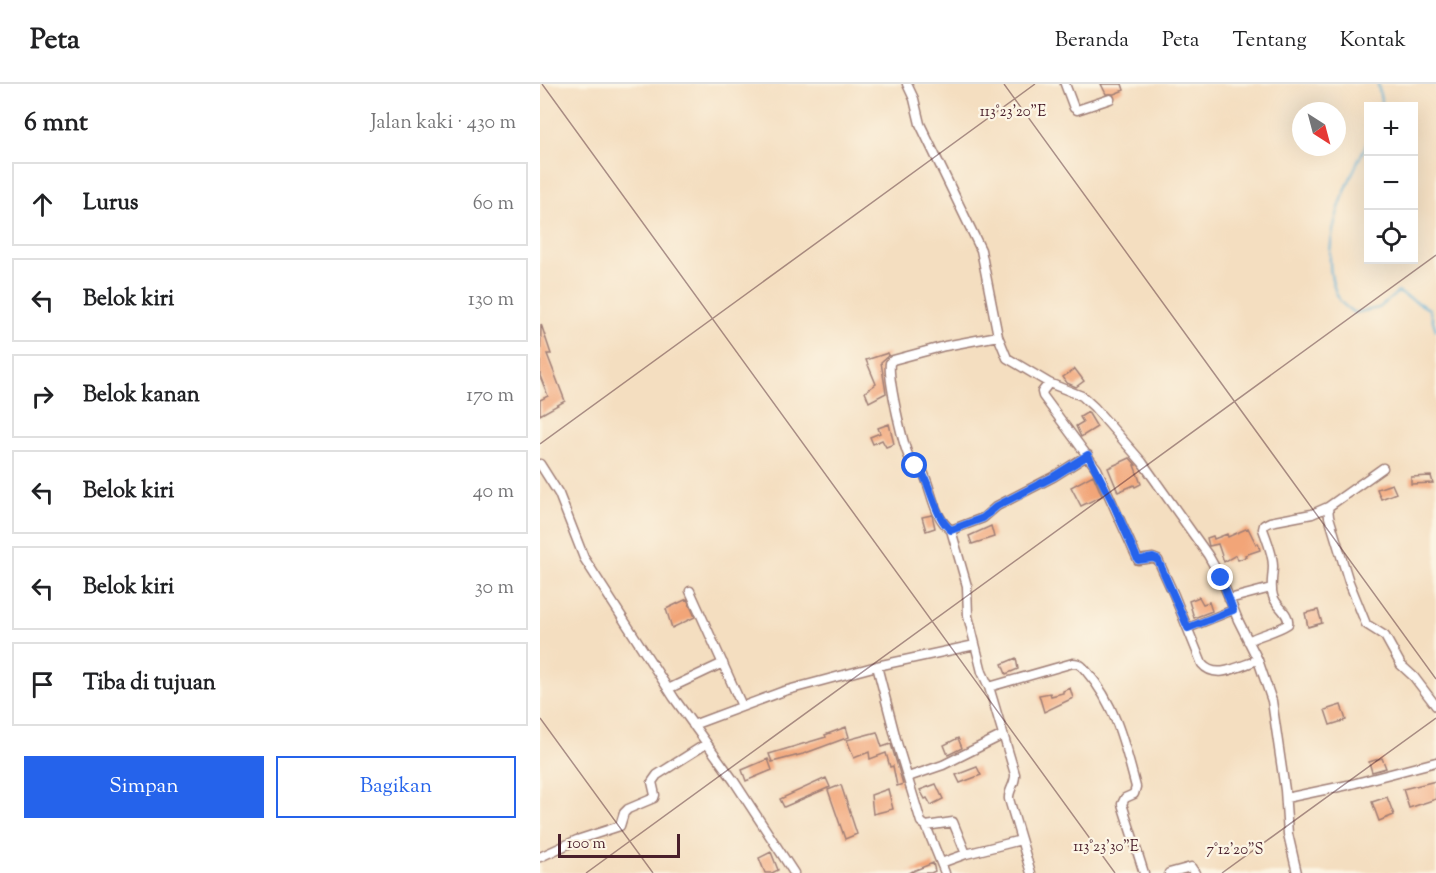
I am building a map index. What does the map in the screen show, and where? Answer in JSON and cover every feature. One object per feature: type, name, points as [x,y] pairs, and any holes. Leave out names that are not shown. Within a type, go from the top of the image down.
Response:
[{"type":"street","points":[[907,84],[914,99],[920,124],[981,250],[998,336],[1007,358],[1049,383],[1082,396],[1094,407],[1142,462],[1215,566],[1233,610],[1258,660],[1272,701],[1286,798],[1287,828],[1297,873]]},
{"type":"street","points":[[1065,84],[1076,109],[1110,99]]},
{"type":"street","points":[[998,336],[945,346],[893,360],[889,366],[898,415],[912,463],[922,471],[939,517],[951,530],[967,586],[968,616],[975,645],[1015,774],[1016,779],[1010,789],[1009,799],[1031,873]]},
{"type":"street","points":[[1049,383],[1042,392],[1043,396],[1088,455],[1107,490],[1138,560],[1153,558],[1158,560],[1202,664],[1208,671],[1220,673],[1258,660]]},
{"type":"street","points":[[951,530],[983,518],[997,506],[1053,477],[1088,455]]},
{"type":"street","points":[[540,464],[559,494],[584,558],[668,689],[734,781],[794,873]]},
{"type":"street","points":[[1248,641],[1288,624],[1288,616],[1276,603],[1271,588],[1274,565],[1263,529],[1264,525],[1269,522],[1312,514],[1328,507],[1383,468]]},
{"type":"street","points":[[1328,507],[1349,582],[1366,624],[1385,636],[1401,665],[1414,677],[1436,706]]},
{"type":"street","points":[[1229,599],[1271,588]]},
{"type":"street","points":[[690,591],[742,706]]},
{"type":"street","points":[[1188,628],[1233,610]]},
{"type":"street","points":[[693,725],[784,691],[877,666],[975,645]]},
{"type":"street","points":[[668,689],[723,663]]},
{"type":"street","points":[[989,687],[1077,663],[1092,678],[1105,696],[1121,731],[1136,787],[1134,794],[1125,798],[1122,804],[1144,873]]},
{"type":"street","points":[[877,666],[921,822],[926,826],[945,873]]},
{"type":"street","points":[[908,777],[943,765],[1003,735]]},
{"type":"street","points":[[544,855],[577,840],[620,826],[624,813],[628,809],[654,798],[652,782],[657,775],[706,744]]},
{"type":"street","points":[[1286,798],[1348,785],[1436,762]]},
{"type":"street","points":[[926,826],[953,822],[966,854]]},
{"type":"street","points":[[941,863],[1021,840]]},
{"type":"street","points":[[1169,873],[1191,867],[1195,873]]},
{"type":"building","points":[[1101,84],[1122,84],[1124,90],[1106,94]]},
{"type":"building","points":[[541,324],[551,354],[547,354],[565,401],[540,415],[540,400],[548,396],[540,376]]},
{"type":"building","points":[[888,353],[889,355],[881,362],[886,393],[869,402],[865,392],[876,384],[866,360]]},
{"type":"building","points":[[1075,369],[1084,381],[1076,387],[1067,383],[1063,377]]},
{"type":"building","points":[[1088,412],[1097,427],[1081,437],[1076,426],[1083,422],[1080,417]]},
{"type":"building","points":[[889,424],[894,444],[886,447],[882,440],[873,444],[870,437],[880,433],[878,428]]},
{"type":"building","points":[[1130,458],[1136,465],[1134,465],[1141,484],[1118,492],[1108,468]]},
{"type":"building","points":[[1093,475],[1102,496],[1081,506],[1071,487]]},
{"type":"building","points":[[1431,476],[1433,483],[1411,484],[1411,477]]},
{"type":"building","points":[[1392,484],[1396,493],[1381,499],[1377,489]]},
{"type":"building","points":[[932,515],[935,528],[926,531],[922,517]]},
{"type":"building","points":[[991,526],[994,537],[972,544],[969,536]]},
{"type":"building","points":[[1248,528],[1260,550],[1245,555],[1246,557],[1238,560],[1236,555],[1224,562],[1218,544],[1209,546],[1207,538],[1213,536],[1214,539],[1227,534],[1228,537]]},
{"type":"building","points":[[1199,597],[1203,604],[1209,602],[1212,611],[1194,618],[1189,601]]},
{"type":"building","points":[[687,599],[695,617],[672,628],[666,609]]},
{"type":"building","points":[[1318,610],[1322,623],[1308,627],[1305,613]]},
{"type":"building","points":[[1016,658],[1018,669],[1006,674],[1002,664]]},
{"type":"building","points":[[1070,688],[1073,698],[1044,712],[1039,695],[1050,693],[1051,696],[1063,693]]},
{"type":"building","points":[[1341,705],[1346,720],[1330,725],[1325,710]]},
{"type":"building","points":[[846,727],[849,737],[803,754],[772,762],[769,754],[826,737],[825,735]]},
{"type":"building","points":[[877,732],[882,747],[891,744],[903,784],[897,786],[893,766],[890,767],[886,753],[870,759],[869,752],[854,758],[847,740]]},
{"type":"building","points":[[958,738],[962,748],[948,755],[944,745]]},
{"type":"building","points":[[1382,758],[1386,768],[1372,772],[1369,762]]},
{"type":"building","points":[[768,759],[772,770],[746,781],[742,770]]},
{"type":"building","points":[[977,767],[981,775],[960,783],[956,775]]},
{"type":"building","points":[[826,778],[830,787],[784,807],[780,799]]},
{"type":"building","points":[[1436,781],[1436,799],[1409,808],[1403,789]]},
{"type":"building","points":[[936,784],[943,799],[931,805],[920,790]]},
{"type":"building","points":[[841,785],[857,834],[845,839],[828,790]]},
{"type":"building","points":[[888,789],[893,809],[873,814],[871,795]]},
{"type":"building","points":[[1387,797],[1394,815],[1379,821],[1372,802]]},
{"type":"building","points":[[771,852],[778,870],[765,873],[759,858]]},
{"type":"building","points":[[933,863],[935,871],[931,873],[908,873]]},
{"type":"waterway","points":[[1378,84],[1381,102]]},
{"type":"waterway","points":[[1364,150],[1342,198],[1331,241],[1330,262],[1333,282],[1340,301],[1354,313],[1379,308],[1398,292],[1429,309],[1436,330]]},
{"type":"route","points":[[915,466],[922,471],[939,517],[951,530],[983,518],[997,506],[1053,477],[1088,455],[1097,469],[1138,560],[1153,558],[1158,560],[1188,628],[1233,610],[1221,578]]}]
